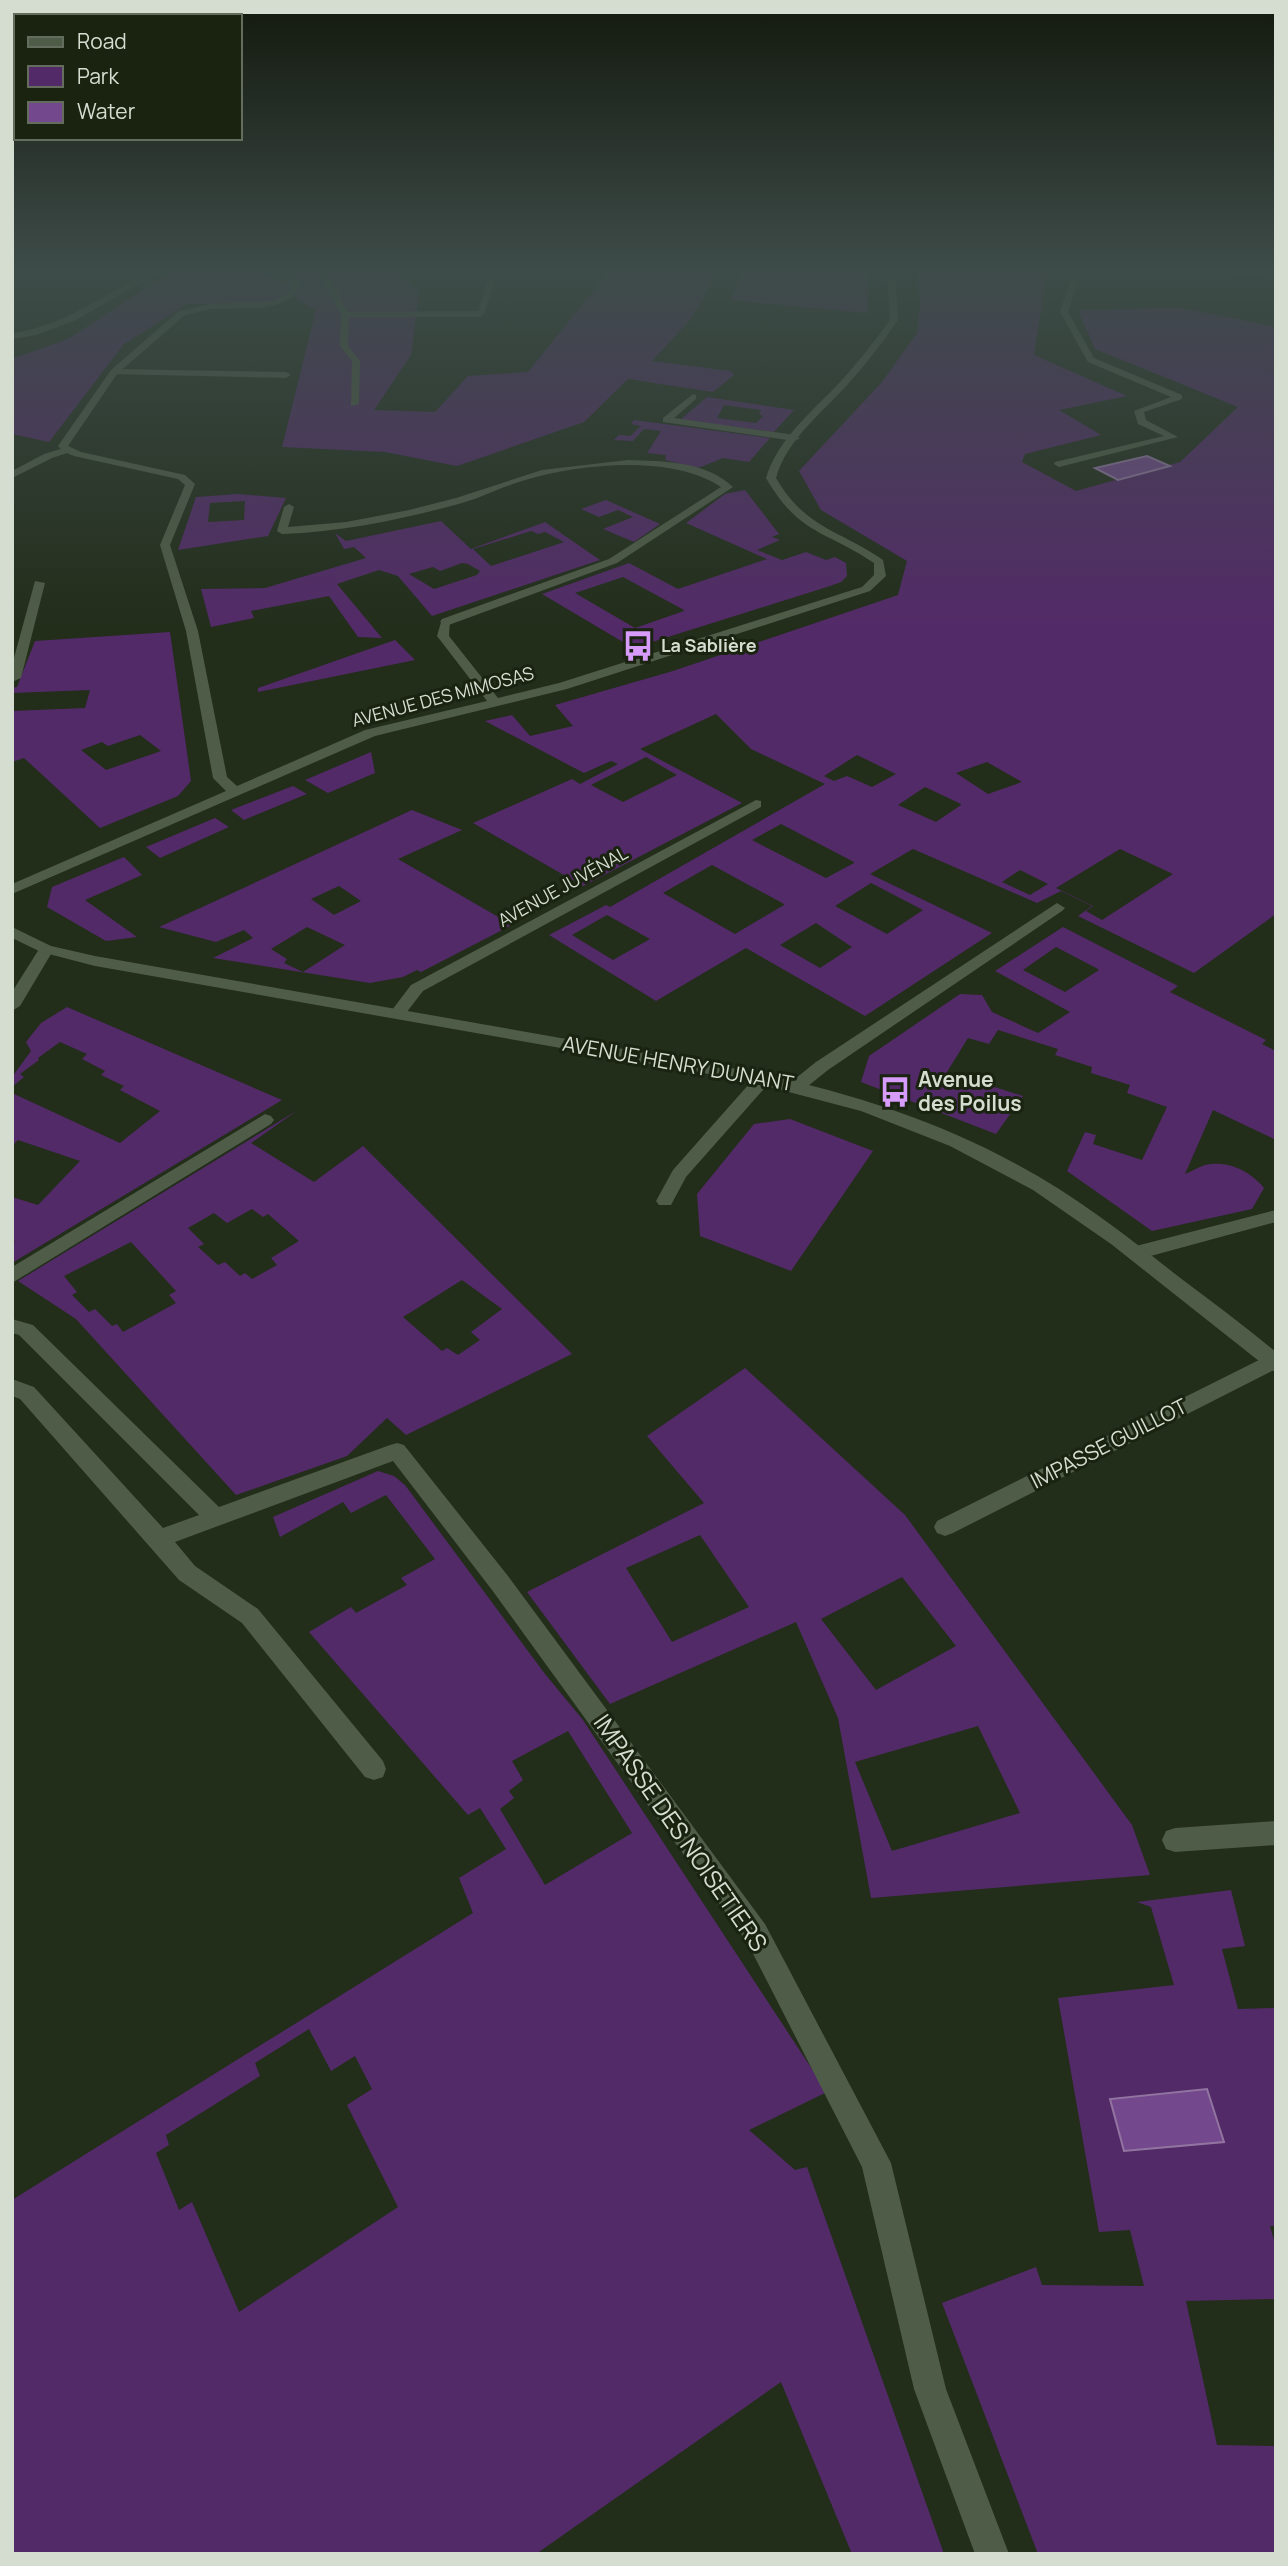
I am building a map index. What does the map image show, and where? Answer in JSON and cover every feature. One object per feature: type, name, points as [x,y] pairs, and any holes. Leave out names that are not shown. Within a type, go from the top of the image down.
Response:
[{"type":"street","points":[[67,450],[63,446],[102,389]]},
{"type":"street","points":[[354,404],[355,389]]},
{"type":"street","points":[[693,397],[666,420],[795,438],[836,389]]},
{"type":"street","points":[[1059,464],[1173,437],[1141,422],[1139,411],[1180,397],[1160,389]]},
{"type":"street","name":"AVENUE DES MIMOSAS","points":[[12,890],[234,790],[370,733],[495,704],[665,655],[866,589],[880,576],[879,562],[861,548],[820,530],[797,514],[771,478],[772,469],[795,438]]},
{"type":"street","points":[[12,475],[48,456],[67,450],[153,468],[181,477],[190,484],[164,545],[192,631],[220,778],[234,790]]},
{"type":"street","points":[[289,507],[282,531],[327,530],[454,502],[521,478],[559,468],[677,464],[719,477],[728,487],[613,561],[446,622],[443,636],[495,704]]},
{"type":"street","points":[[12,678],[15,678],[39,583]]},
{"type":"street","name":"AVENUE JUVÉNAL","points":[[397,1014],[417,989],[756,804]]},
{"type":"street","points":[[797,1086],[821,1066],[1057,908]]},
{"type":"street","name":"AVENUE HENRY DUNANT","points":[[12,932],[46,949],[94,961],[763,1079],[849,1100],[988,1156],[1070,1206],[1136,1253],[1274,1362]]},
{"type":"street","points":[[12,1006],[46,949]]},
{"type":"street","points":[[665,1201],[679,1174],[763,1079]]},
{"type":"street","points":[[12,1276],[265,1120]]},
{"type":"street","points":[[1136,1253],[1276,1216]]},
{"type":"street","points":[[12,1326],[26,1330],[217,1519]]},
{"type":"street","name":"IMPASSE GUILLOT","points":[[944,1527],[1274,1362]]},
{"type":"street","points":[[12,1387],[27,1393],[187,1573],[250,1616],[374,1769]]},
{"type":"street","name":"IMPASSE DES NOISETIERS","points":[[159,1539],[397,1451],[500,1583],[756,1933],[876,2163],[930,2389],[992,2554]]},
{"type":"street","points":[[1175,1840],[1276,1833]]},
{"type":"green space","points":[[12,389],[90,389],[49,442],[12,434]]},
{"type":"green space","points":[[296,389],[388,389],[374,410],[435,412],[456,389],[618,389],[584,422],[457,466],[385,452],[282,447]]},
{"type":"green space","points":[[692,389],[717,389],[713,392]]},
{"type":"green space","points":[[876,389],[1111,389],[1127,396],[1059,410],[1101,435],[1025,454],[1022,462],[1076,491],[1180,462],[1238,407],[1193,389],[1276,389],[1276,914],[1194,973],[1078,916],[1092,906],[1061,891],[1037,903],[913,849],[870,874],[992,933],[865,1016],[746,948],[656,1001],[549,935],[606,905],[610,907],[825,784],[751,749],[716,714],[640,749],[742,803],[583,886],[473,823],[572,779],[580,784],[618,764],[611,761],[584,773],[485,721],[512,715],[530,736],[573,726],[555,705],[673,671],[898,595],[907,561],[821,510],[799,471]],"holes":[[[857,755],[896,774],[872,787],[847,776],[834,781],[824,776]],[[646,757],[677,775],[623,802],[591,785]],[[987,762],[1022,782],[988,794],[956,773]],[[925,787],[961,804],[936,822],[898,805]],[[781,824],[854,863],[826,878],[752,840]],[[1120,849],[1173,874],[1102,920],[1086,911],[1093,906],[1056,888]],[[712,865],[784,904],[735,934],[663,893]],[[1020,870],[1048,884],[1030,895],[1002,882]],[[871,883],[923,910],[887,934],[835,906]],[[607,915],[650,939],[613,960],[572,935]],[[816,923],[852,947],[820,968],[780,945]]]},
{"type":"green space","points":[[707,397],[794,410],[774,432],[680,420]],"holes":[[[724,405],[761,410],[759,414],[763,416],[756,423],[717,418]]]},
{"type":"green space","points":[[634,420],[770,438],[749,462],[723,458],[698,468],[665,460],[666,455],[647,453],[661,431],[644,429],[633,441],[614,440],[619,435],[630,436],[641,426],[631,424]]},
{"type":"green space","points":[[745,490],[779,534],[772,537],[780,540],[757,550],[782,560],[806,552],[826,560],[835,557],[846,563],[847,576],[841,582],[830,586],[633,648],[542,594],[629,563],[678,589],[767,559],[686,523],[725,494]],"holes":[[[623,577],[684,610],[635,628],[575,593]]]},
{"type":"green space","points":[[238,494],[286,498],[268,536],[178,550],[196,497]],"holes":[[[245,501],[244,520],[208,522],[210,503]]]},
{"type":"green space","points":[[606,500],[660,524],[634,542],[603,529],[633,517],[618,510],[599,517],[581,509]]},
{"type":"green space","points":[[441,521],[471,549],[545,522],[600,560],[432,616],[398,576],[379,570],[337,584],[382,638],[358,637],[329,596],[251,611],[254,618],[211,627],[201,589],[265,588],[366,558],[354,547],[344,549],[335,533],[346,541]],"holes":[[[531,531],[538,534],[545,532],[564,542],[491,566],[473,549]],[[462,563],[480,571],[477,575],[434,589],[409,574],[433,567],[440,571]]]},
{"type":"green space","points":[[170,632],[191,781],[178,796],[100,828],[24,758],[12,762],[12,711],[85,708],[90,690],[12,693],[12,688],[17,687],[35,641]],"holes":[[[140,735],[161,751],[106,770],[81,750],[102,742],[108,746]]]},
{"type":"green space","points":[[395,640],[415,660],[258,692],[258,688]]},
{"type":"green space","points":[[371,752],[375,773],[328,793],[305,780]]},
{"type":"green space","points":[[293,786],[307,794],[244,820],[231,810]]},
{"type":"green space","points":[[412,810],[462,830],[398,859],[512,925],[421,972],[417,970],[403,977],[370,983],[213,958],[253,938],[244,930],[216,942],[159,927]],"holes":[[[339,886],[361,901],[334,915],[311,899]],[[307,927],[345,945],[303,972],[284,963],[287,959],[271,949]]]},
{"type":"green space","points":[[215,818],[229,827],[160,858],[146,847]]},
{"type":"green space","points":[[124,857],[142,875],[85,900],[137,937],[106,941],[47,907],[52,887]]},
{"type":"green space","points":[[1063,927],[1178,986],[1170,992],[1266,1040],[1262,1044],[1276,1051],[1276,1140],[1213,1110],[1185,1174],[1214,1164],[1238,1168],[1264,1188],[1252,1209],[1152,1231],[1067,1171],[1085,1132],[1096,1135],[1093,1144],[1142,1160],[1167,1107],[1127,1093],[1130,1085],[1091,1073],[1092,1067],[1055,1055],[1058,1049],[998,1030],[989,1044],[968,1038],[947,1072],[1023,1096],[996,1134],[861,1082],[869,1056],[960,994],[982,995],[992,1012],[1038,1033],[1070,1012],[995,971]],"holes":[[[1056,947],[1099,970],[1065,992],[1023,970]]]},
{"type":"green space","points":[[67,1007],[282,1100],[12,1263],[12,1245],[15,1241],[12,1240],[12,1197],[38,1205],[80,1161],[18,1140],[12,1146],[12,1093],[120,1143],[160,1111],[120,1090],[124,1086],[101,1075],[105,1071],[82,1059],[87,1054],[60,1042],[20,1074],[24,1077],[12,1087],[12,1077],[31,1051],[26,1042],[41,1023]]},
{"type":"green space","points":[[298,1110],[251,1143],[314,1182],[363,1146],[572,1354],[406,1435],[387,1418],[347,1456],[236,1495],[76,1319],[18,1281]],"holes":[[[252,1209],[263,1217],[268,1214],[299,1241],[271,1258],[277,1265],[252,1279],[245,1273],[240,1276],[225,1262],[218,1265],[198,1247],[204,1244],[188,1228],[214,1213],[227,1223]],[[131,1242],[176,1291],[169,1295],[176,1303],[123,1332],[117,1324],[112,1326],[95,1309],[89,1312],[72,1295],[77,1292],[64,1276]],[[462,1280],[502,1309],[471,1332],[480,1340],[458,1355],[447,1348],[442,1351],[403,1317]]]},
{"type":"green space","points":[[790,1119],[873,1151],[791,1271],[700,1236],[697,1194],[754,1124]]},
{"type":"green space","points":[[745,1368],[905,1515],[1132,1825],[1150,1875],[871,1898],[838,1718],[796,1622],[610,1704],[527,1592],[704,1503],[647,1436]],"holes":[[[700,1535],[749,1607],[672,1642],[626,1568]],[[902,1577],[956,1646],[876,1690],[821,1619]],[[978,1726],[1020,1813],[892,1851],[855,1762]]]},
{"type":"green space","points":[[378,1471],[394,1476],[405,1485],[545,1674],[583,1720],[827,2092],[749,2130],[795,2170],[807,2167],[944,2554],[852,2554],[781,2382],[536,2554],[12,2554],[12,2200],[473,1913],[459,1878],[506,1849],[480,1808],[468,1815],[309,1632],[351,1607],[356,1613],[407,1585],[401,1578],[435,1559],[386,1495],[351,1513],[343,1502],[280,1537],[273,1517]],"holes":[[[568,1731],[632,1833],[545,1885],[500,1809],[514,1798],[509,1791],[523,1780],[512,1761]],[[309,2029],[331,2071],[355,2056],[372,2089],[347,2105],[398,2207],[239,2312],[192,2202],[179,2210],[156,2153],[169,2145],[166,2135],[260,2076],[255,2063]]]},
{"type":"green space","points":[[1231,1890],[1245,1946],[1222,1949],[1238,2009],[1276,2008],[1276,2226],[1270,2226],[1276,2247],[1276,2299],[1186,2301],[1217,2445],[1276,2446],[1276,2554],[1038,2554],[942,2303],[1036,2267],[1042,2285],[1144,2286],[1130,2230],[1099,2232],[1058,1998],[1174,1985],[1151,1907],[1137,1902]]},
{"type":"water","points":[[1147,456],[1170,466],[1118,480],[1095,468]]},
{"type":"water","points":[[1207,2089],[1224,2142],[1124,2151],[1110,2099]]},
{"type":"place","name":"La Sablière","points":[[638,646]]},
{"type":"place","name":"Avenue des Poilus","points":[[895,1092]]}]
